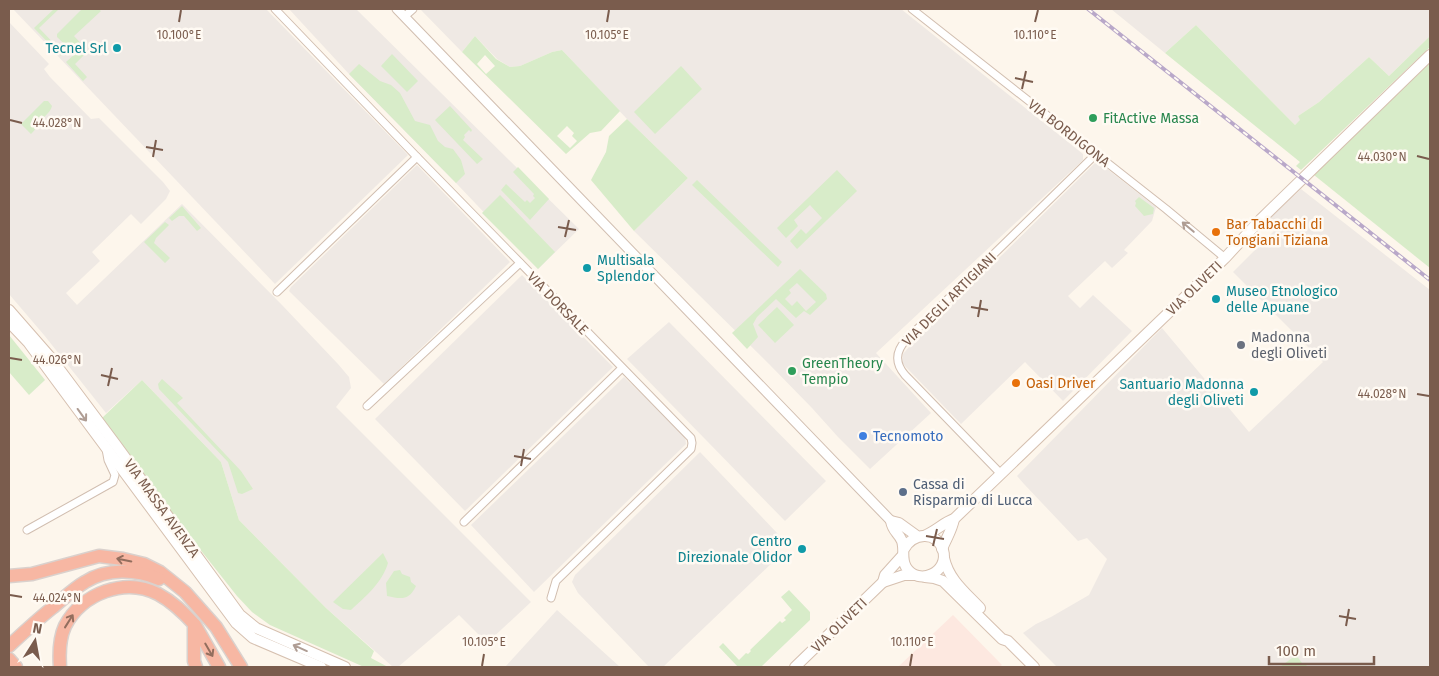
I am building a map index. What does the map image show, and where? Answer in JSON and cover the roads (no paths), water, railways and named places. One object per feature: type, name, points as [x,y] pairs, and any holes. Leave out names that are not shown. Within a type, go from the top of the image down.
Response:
[{"type":"highway","points":[[9,576],[32,574],[98,556],[144,564],[160,572],[182,590],[216,627],[240,667]]},
{"type":"highway","points":[[9,646],[25,630],[81,585],[103,574],[126,571],[146,574],[182,590]]},
{"type":"highway","points":[[163,581],[180,596],[219,667]]},
{"type":"highway","points":[[60,667],[58,650],[65,626],[75,611],[91,597],[114,588],[140,588],[157,594],[176,606],[194,624],[194,661],[196,667]]},
{"type":"highway","points":[[9,659],[16,667]]},
{"type":"main road","name":"VIA OLIVETI","points":[[921,536],[940,528],[954,519],[1226,258],[1261,219],[1430,54]]},
{"type":"main road","name":"VIA MASSA AVENZA","points":[[9,310],[51,358],[111,447],[236,623],[253,638],[321,667]]},
{"type":"main road","name":"VIA MASSA AVENZA","points":[[9,322],[28,342],[111,447],[240,615],[256,628],[345,667]]},
{"type":"main road","name":"VIA OLIVETI","points":[[943,552],[948,533],[953,527],[954,519]]},
{"type":"main road","points":[[1008,641],[1006,634],[954,580],[947,569],[943,552],[938,542],[891,521],[892,528],[901,540],[905,566],[914,575],[942,581],[1034,667]]},
{"type":"main road","points":[[903,552],[907,543],[921,536]]},
{"type":"main road","name":"VIA OLIVETI","points":[[883,582],[885,574],[898,561],[903,552]]},
{"type":"main road","points":[[925,577],[937,572],[941,567],[943,552]]},
{"type":"main road","name":"VIA OLIVETI","points":[[795,667],[883,582],[897,577],[914,575]]},
{"type":"street","name":"VIA DORSALE","points":[[275,9],[691,438],[691,449],[556,581],[551,598]]},
{"type":"street","points":[[397,9],[891,521]]},
{"type":"street","points":[[405,16],[413,9]]},
{"type":"street","name":"VIA BORDIGONA","points":[[912,9],[1226,258]]},
{"type":"street","name":"VIA DEGLI ARTIGIANI","points":[[1001,474],[900,369],[897,361],[900,346],[1096,154]]},
{"type":"street","points":[[277,292],[417,157]]},
{"type":"street","points":[[367,406],[520,263]]},
{"type":"street","points":[[464,522],[622,368]]},
{"type":"street","points":[[27,530],[113,482],[116,475],[108,460],[111,447]]},
{"type":"railway","points":[[1088,9],[1430,280]]},
{"type":"place","name":"Tecnel Srl","points":[[117,48]]},
{"type":"place","name":"FitActive Massa","points":[[1093,118]]},
{"type":"place","name":"Bar Tabacchi di Tongiani Tiziana","points":[[1216,232]]},
{"type":"place","name":"Multisala Splendor","points":[[587,268]]},
{"type":"place","name":"Museo Etnologico delle Apuane","points":[[1216,299]]},
{"type":"place","name":"Madonna degli Oliveti","points":[[1241,345]]},
{"type":"place","name":"GreenTheory Tempio","points":[[792,371]]},
{"type":"place","name":"Oasi Driver","points":[[1016,383]]},
{"type":"place","name":"Santuario Madonna degli Oliveti","points":[[1254,392]]},
{"type":"place","name":"Tecnomoto","points":[[863,436]]},
{"type":"place","name":"Cassa di Risparmio di Lucca","points":[[903,492]]},
{"type":"place","name":"Centro Direzionale Olidor","points":[[802,549]]}]
